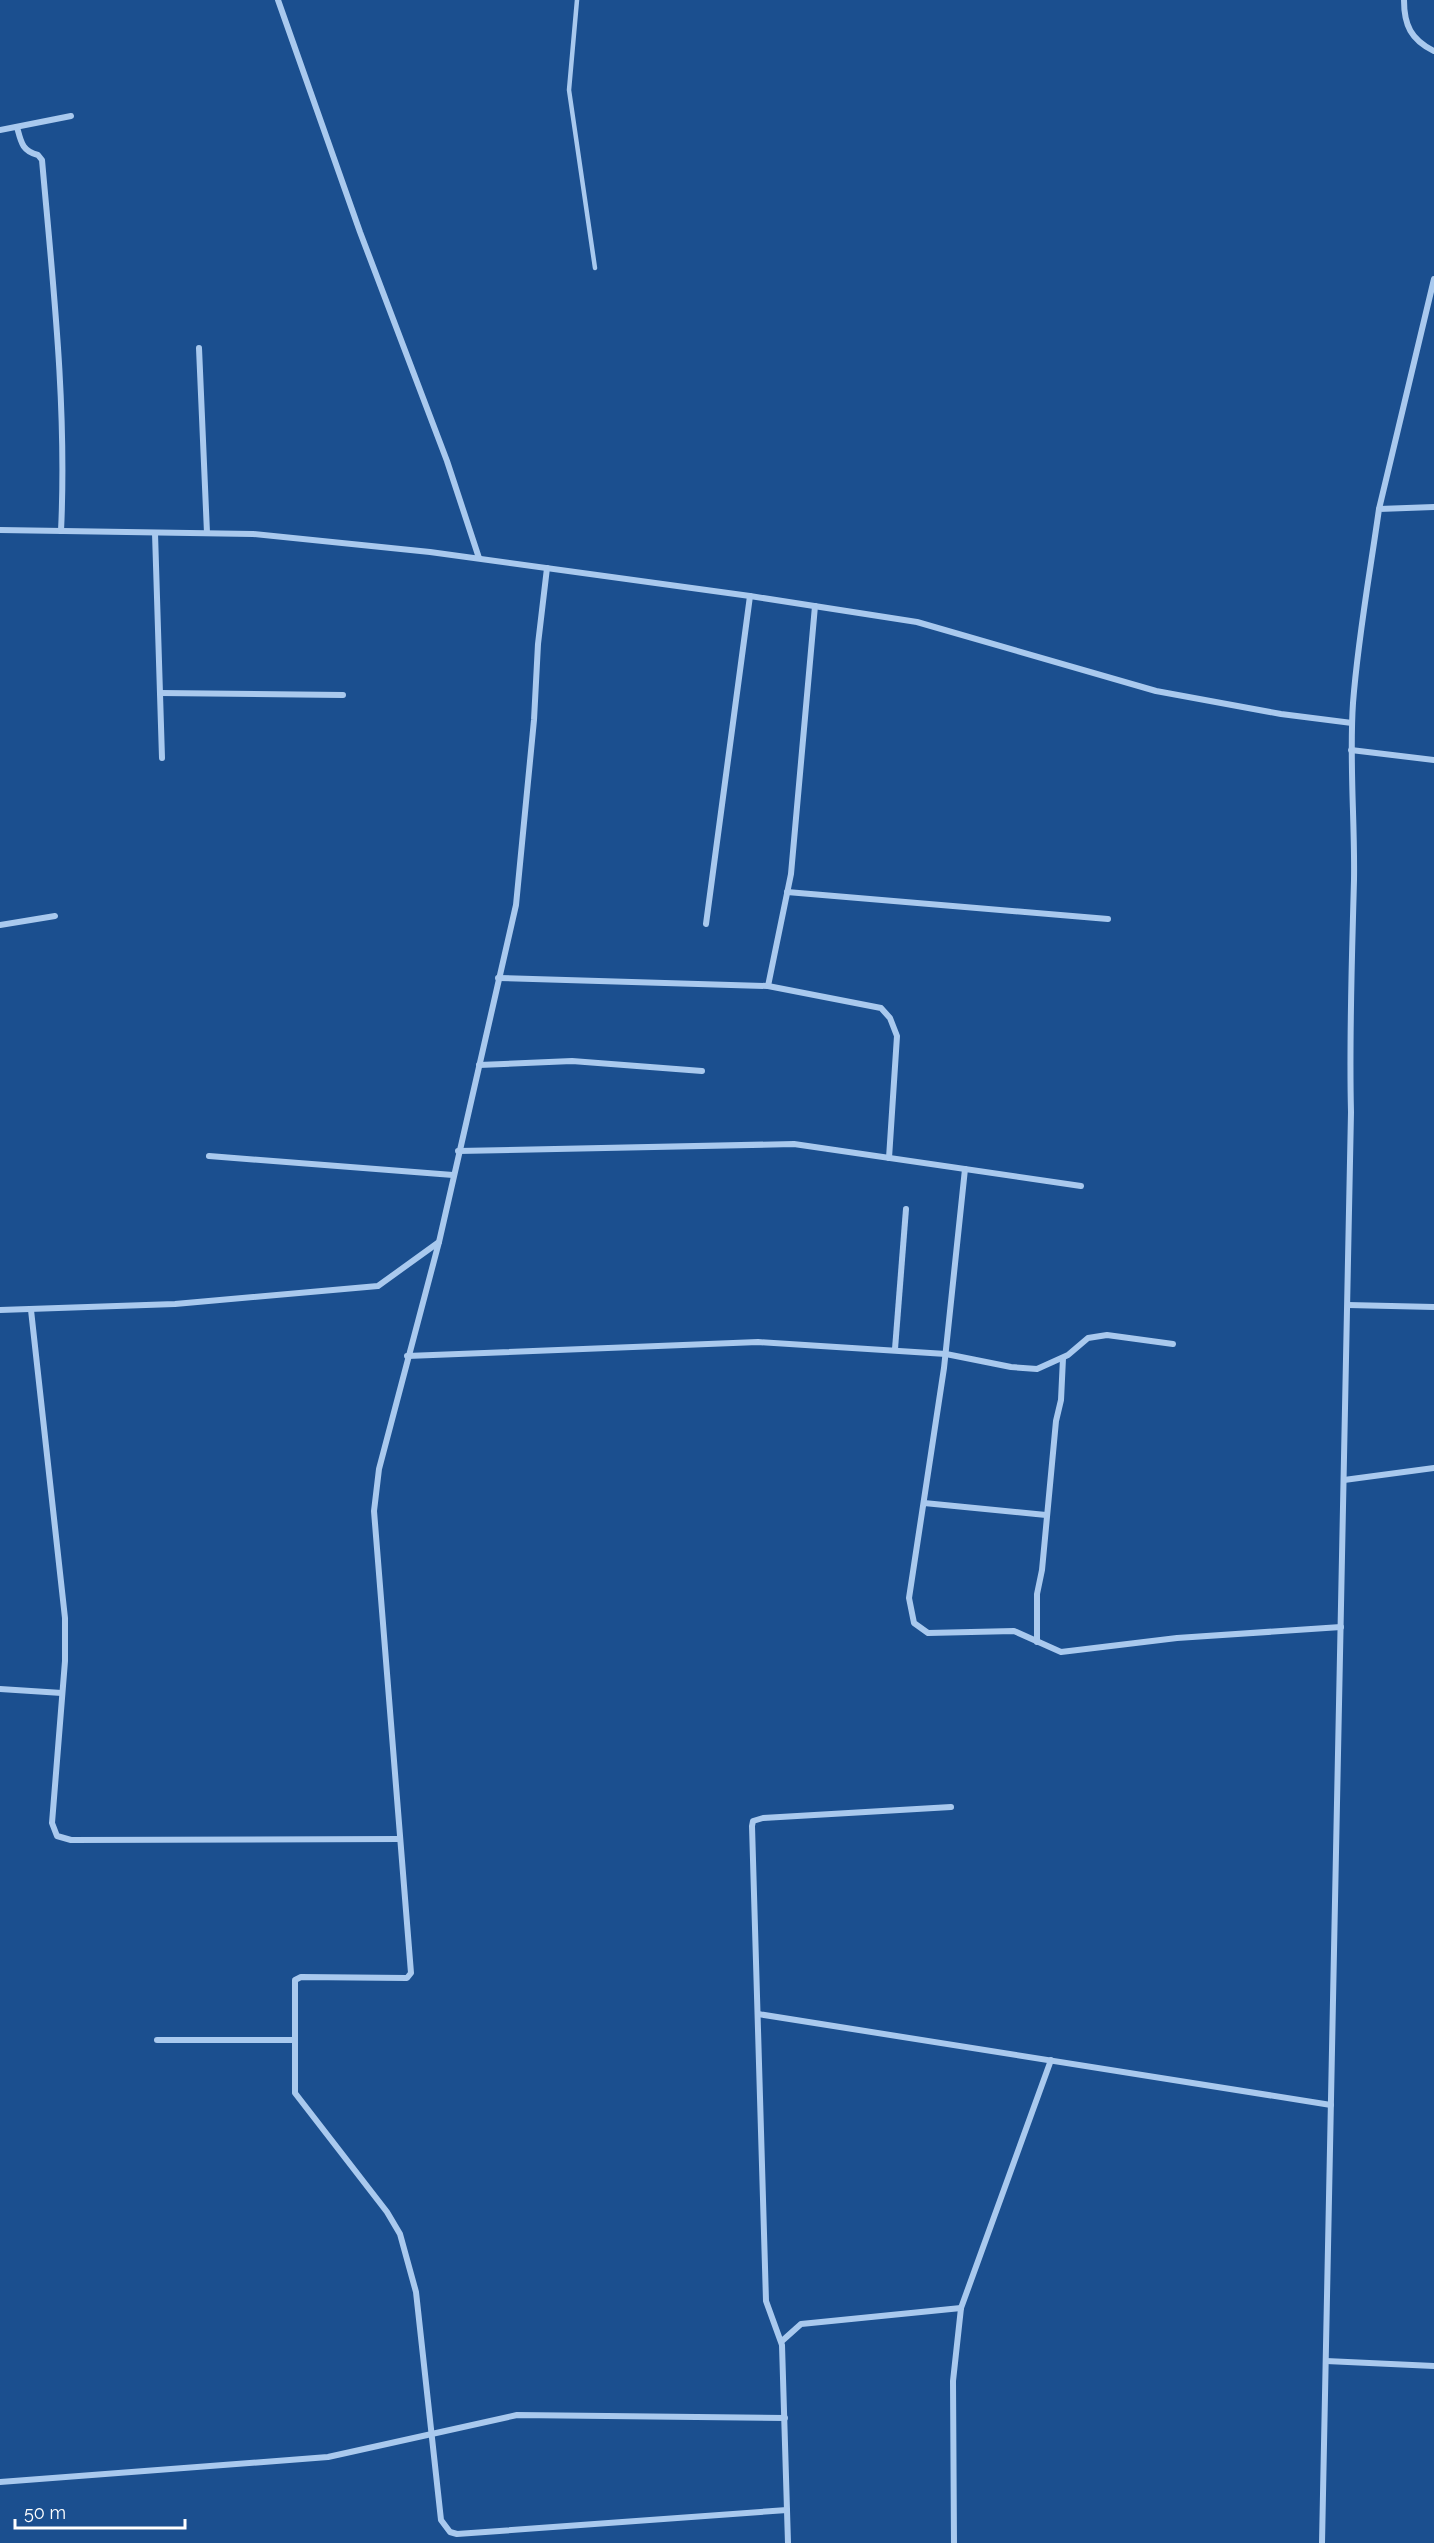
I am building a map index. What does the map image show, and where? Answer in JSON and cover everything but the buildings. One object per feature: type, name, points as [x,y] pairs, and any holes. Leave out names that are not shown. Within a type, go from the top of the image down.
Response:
[{"type":"street","points":[[278,0],[360,232],[447,461],[479,558]]},
{"type":"street","points":[[1404,0],[1408,29],[1418,43],[1434,51]]},
{"type":"street","points":[[0,130],[71,116]]},
{"type":"street","points":[[16,127],[23,147],[42,160],[60,372],[64,460],[61,531]]},
{"type":"street","points":[[1322,2543],[1348,1305],[1351,1112],[1350,970],[1354,878],[1352,723],[1362,613],[1379,508],[1434,279]]},
{"type":"street","points":[[199,348],[207,533]]},
{"type":"street","points":[[1379,508],[1434,507]]},
{"type":"street","points":[[0,530],[253,534],[479,558],[750,596],[917,622],[1156,691],[1281,714],[1352,723]]},
{"type":"street","points":[[155,533],[162,758]]},
{"type":"street","points":[[547,568],[537,644],[534,720],[516,905],[439,1242],[407,1356],[379,1469],[374,1510],[411,1973],[403,1978],[298,1978],[294,1984],[294,2087],[297,2098],[387,2212],[400,2234],[410,2263],[416,2292],[441,2520],[450,2532],[457,2534],[787,2510]]},
{"type":"street","points":[[706,924],[750,596]]},
{"type":"street","points":[[768,986],[787,892],[815,606]]},
{"type":"street","points":[[160,693],[343,696]]},
{"type":"street","points":[[1351,750],[1434,760]]},
{"type":"street","points":[[787,892],[1108,919]]},
{"type":"street","points":[[0,925],[55,916]]},
{"type":"street","points":[[498,978],[768,986],[881,1008],[890,1018],[897,1036],[889,1158]]},
{"type":"street","points":[[479,1065],[572,1061],[702,1071]]},
{"type":"street","points":[[458,1151],[794,1144],[1080,1186]]},
{"type":"street","points":[[209,1156],[453,1175]]},
{"type":"street","points":[[965,1169],[946,1354],[909,1598],[914,1623],[928,1633],[1010,1631],[1054,1651],[1068,1652],[1184,1638],[1341,1627]]},
{"type":"street","points":[[896,1349],[906,1209]]},
{"type":"street","points":[[0,1310],[175,1304],[378,1286],[439,1242]]},
{"type":"street","points":[[1348,1305],[1434,1306]]},
{"type":"street","points":[[31,1310],[63,1598],[65,1638],[53,1830],[63,1839],[400,1839]]},
{"type":"street","points":[[407,1356],[720,1342],[896,1349],[946,1354],[1011,1367],[1038,1369],[1063,1358],[1088,1338],[1107,1335],[1173,1344]]},
{"type":"street","points":[[1037,1642],[1037,1594],[1042,1570],[1056,1421],[1061,1400],[1063,1358]]},
{"type":"street","points":[[1344,1480],[1434,1468]]},
{"type":"street","points":[[924,1503],[1046,1515]]},
{"type":"street","points":[[0,1689],[62,1693]]},
{"type":"street","points":[[788,2543],[782,2342],[765,2298],[751,1830],[753,1821],[763,1818],[951,1807]]},
{"type":"street","points":[[758,2014],[1331,2105]]},
{"type":"street","points":[[157,2040],[294,2040]]},
{"type":"street","points":[[954,2543],[952,2381],[961,2308],[1051,2060]]},
{"type":"street","points":[[782,2342],[801,2324],[961,2308]]},
{"type":"street","points":[[1326,2361],[1434,2366]]},
{"type":"street","points":[[0,2482],[328,2457],[433,2432],[528,2415],[785,2418]]},
{"type":"lane","points":[[577,0],[569,90],[595,268]]}]
